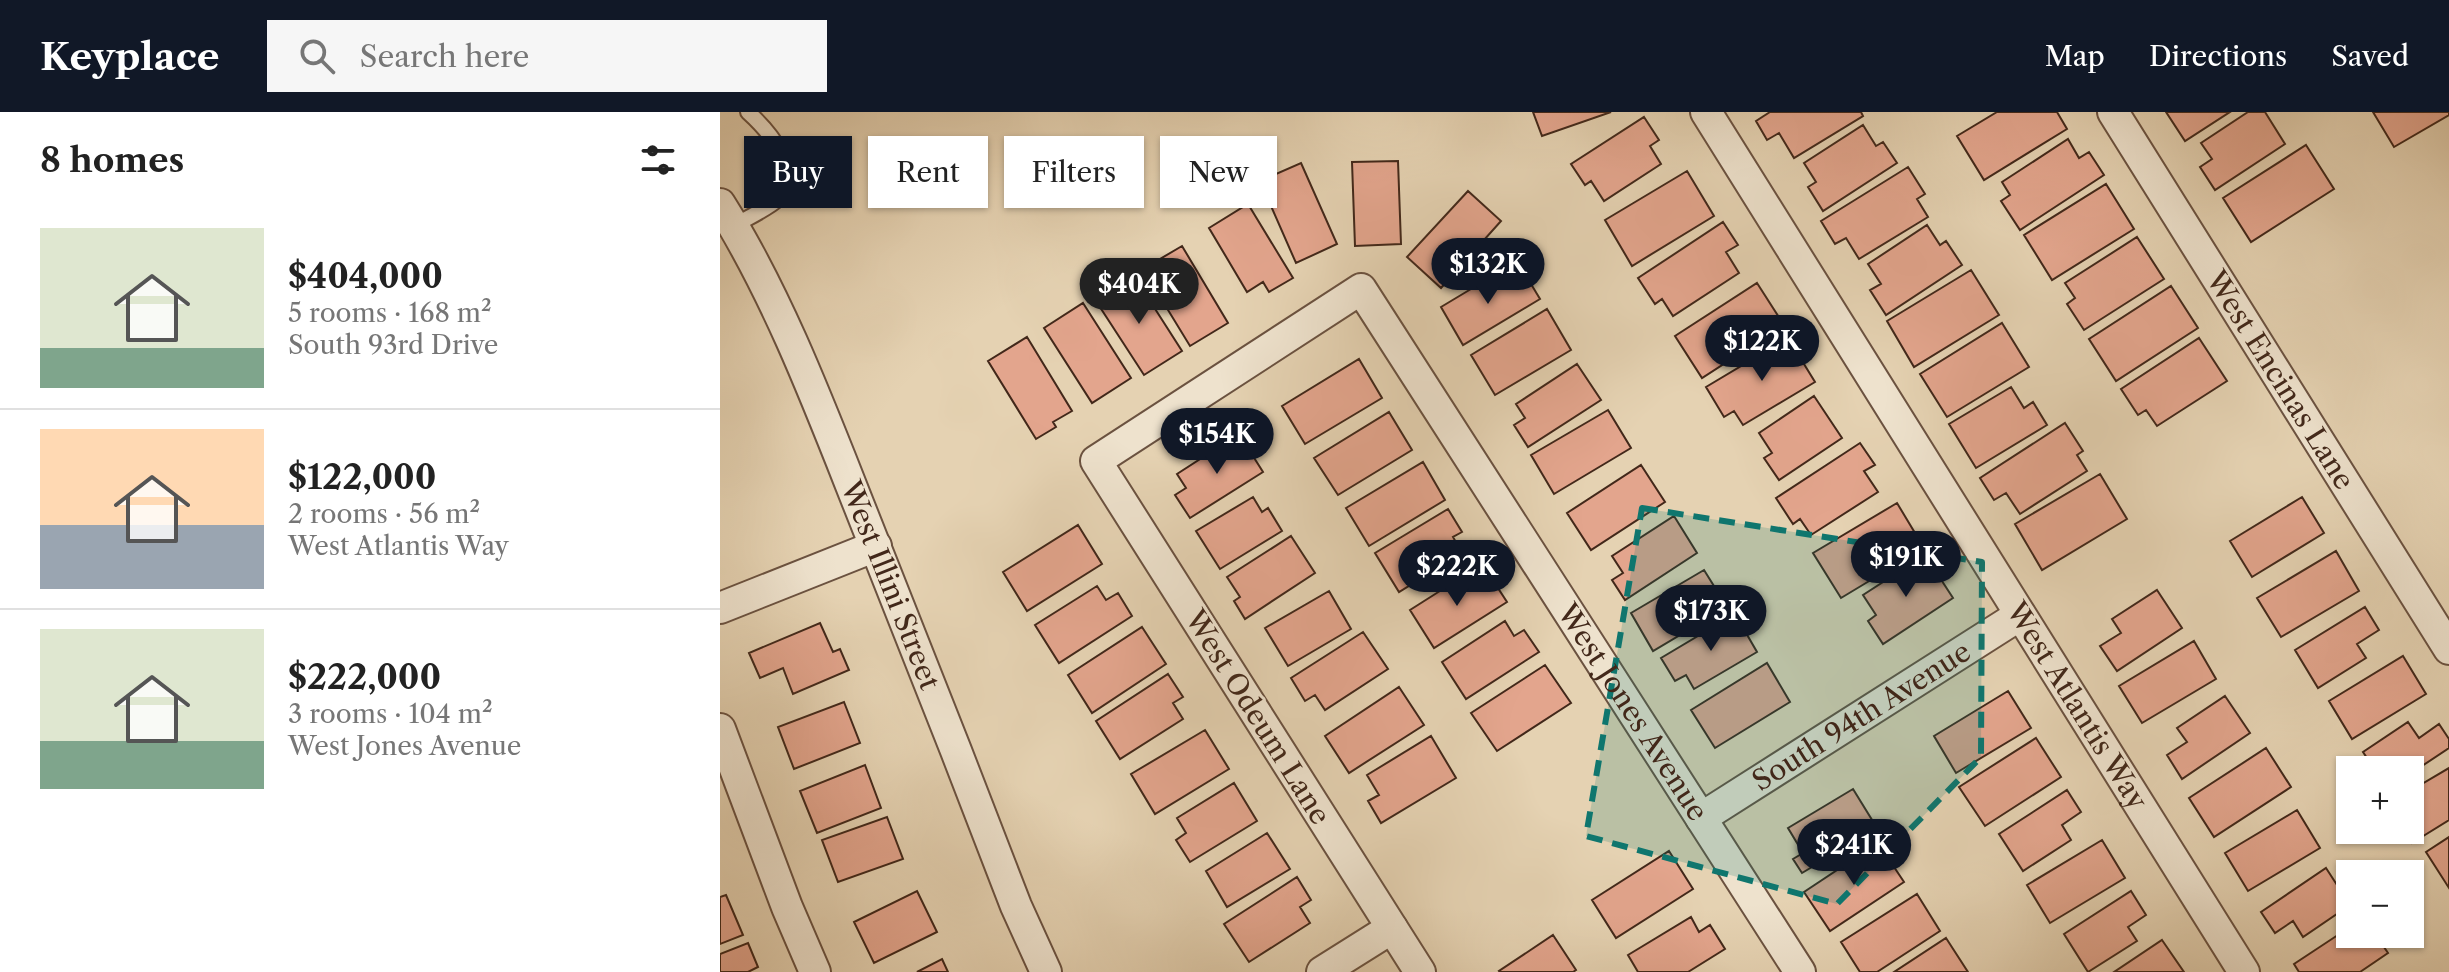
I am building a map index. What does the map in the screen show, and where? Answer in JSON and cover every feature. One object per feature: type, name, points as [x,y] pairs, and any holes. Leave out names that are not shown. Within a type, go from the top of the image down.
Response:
[{"type":"street","name":"West Atlantis Way","points":[[1706,112],[2244,972]]},
{"type":"street","name":"West Encinas Lane","points":[[2113,112],[2449,649]]},
{"type":"street","name":"West Illini Street","points":[[725,221],[772,301],[824,417],[1016,906],[1046,972]]},
{"type":"street","name":"West Jones Avenue","points":[[1096,461],[1361,289],[1800,972]]},
{"type":"street","name":"West Odeum Lane","points":[[1096,461],[1420,972]]},
{"type":"street","points":[[720,608],[876,546]]},
{"type":"street","name":"South 94th Avenue","points":[[1701,818],[2020,615]]},
{"type":"street","points":[[720,729],[787,907],[815,972]]},
{"type":"street","points":[[1322,972],[1392,928]]},
{"type":"lane","points":[[725,221],[762,208],[777,199],[788,180],[786,162],[760,123],[748,112]]},
{"type":"highlighted area","points":[[1642,508],[1982,562],[1981,757],[1837,904],[1586,836]]},
{"type":"building","points":[[1533,112],[1611,112],[1542,136]]},
{"type":"building","points":[[1770,112],[1861,112],[1863,116],[1794,158],[1779,133],[1767,140],[1756,121]]},
{"type":"building","points":[[1997,112],[2057,112],[2067,129],[1984,180],[1957,136]]},
{"type":"building","points":[[2166,112],[2230,112],[2185,141]]},
{"type":"building","points":[[2248,112],[2265,112],[2285,144],[2215,190],[2200,167],[2212,159],[2201,143]]},
{"type":"building","points":[[2373,112],[2449,112],[2449,115],[2394,147]]},
{"type":"building","points":[[1644,117],[1659,140],[1650,146],[1661,164],[1604,201],[1591,181],[1585,185],[1571,164]]},
{"type":"building","points":[[1863,125],[1876,146],[1883,142],[1897,163],[1823,211],[1808,187],[1816,182],[1804,163]]},
{"type":"building","points":[[2068,139],[2079,158],[2089,152],[2104,175],[2020,230],[2001,201],[2010,195],[2002,182]]},
{"type":"building","points":[[2306,145],[2334,189],[2251,242],[2223,198]]},
{"type":"building","points":[[1398,161],[1401,244],[1355,246],[1352,162]]},
{"type":"building","points":[[1301,163],[1337,244],[1296,263],[1272,208],[1277,208],[1277,174]]},
{"type":"building","points":[[1908,167],[1925,194],[1917,199],[1928,217],[1859,259],[1846,238],[1835,244],[1821,221]]},
{"type":"building","points":[[1687,171],[1714,216],[1632,266],[1605,220]]},
{"type":"building","points":[[2106,184],[2134,229],[2052,280],[2024,235]]},
{"type":"building","points":[[1468,191],[1501,221],[1441,288],[1407,257]]},
{"type":"building","points":[[1242,208],[1250,208],[1293,278],[1269,292],[1263,282],[1247,292],[1209,228]]},
{"type":"building","points":[[1723,222],[1738,245],[1726,252],[1739,273],[1673,316],[1662,299],[1655,304],[1638,278]]},
{"type":"building","points":[[1927,225],[1940,245],[1946,241],[1962,265],[1886,315],[1870,290],[1881,284],[1868,264]]},
{"type":"building","points":[[2137,237],[2164,279],[2084,330],[2067,304],[2075,298],[2065,283]]},
{"type":"building","points":[[1182,246],[1228,323],[1190,346],[1143,269]]},
{"type":"building","points":[[1971,270],[1999,315],[1914,367],[1887,321]]},
{"type":"building","points":[[1501,271],[1512,288],[1528,279],[1540,299],[1463,345],[1441,307]]},
{"type":"building","points":[[1134,276],[1182,351],[1144,375],[1096,301]]},
{"type":"building","points":[[1757,283],[1784,325],[1702,378],[1675,336]]},
{"type":"building","points":[[2171,286],[2198,328],[2116,381],[2089,339]]},
{"type":"building","points":[[1083,303],[1131,378],[1092,403],[1044,328]]},
{"type":"building","points":[[1547,309],[1571,350],[1495,395],[1471,355]]},
{"type":"building","points":[[2002,323],[2029,367],[1947,417],[1920,374]]},
{"type":"building","points":[[1027,337],[1072,411],[1053,422],[1056,427],[1036,439],[988,361]]},
{"type":"building","points":[[1788,338],[1815,382],[1743,425],[1734,411],[1724,417],[1706,387]]},
{"type":"building","points":[[2199,338],[2227,381],[2157,426],[2146,410],[2138,415],[2121,389]]},
{"type":"building","points":[[1359,359],[1382,398],[1305,444],[1282,406]]},
{"type":"building","points":[[1577,364],[1601,400],[1528,447],[1514,425],[1525,418],[1516,404]]},
{"type":"building","points":[[2011,387],[2024,408],[2033,402],[2047,425],[1976,468],[1949,424]]},
{"type":"building","points":[[1814,396],[1842,438],[1779,480],[1764,458],[1772,453],[1759,433]]},
{"type":"building","points":[[1608,410],[1631,448],[1554,494],[1531,455]]},
{"type":"building","points":[[1389,412],[1412,450],[1338,495],[1314,458]]},
{"type":"building","points":[[2065,423],[2083,451],[2077,455],[2087,471],[2020,514],[2006,493],[1994,500],[1980,478]]},
{"type":"building","points":[[1239,434],[1263,472],[1190,518],[1175,495],[1186,488],[1177,474]]},
{"type":"building","points":[[1860,443],[1875,465],[1864,471],[1878,492],[1811,535],[1800,519],[1793,524],[1776,498]]},
{"type":"building","points":[[1423,462],[1445,500],[1369,546],[1346,508]]},
{"type":"building","points":[[1641,465],[1665,502],[1591,550],[1567,513]]},
{"type":"building","points":[[2100,474],[2127,519],[2042,570],[2015,524]]},
{"type":"building","points":[[1253,497],[1262,512],[1268,508],[1282,531],[1220,569],[1196,531]]},
{"type":"building","points":[[2302,497],[2324,533],[2252,577],[2230,541]]},
{"type":"building","points":[[1897,503],[1924,548],[1841,598],[1813,553]]},
{"type":"building","points":[[1448,509],[1462,532],[1453,537],[1462,553],[1399,592],[1375,553]]},
{"type":"building","points":[[1674,516],[1697,553],[1625,600],[1612,580],[1623,573],[1612,556]]},
{"type":"building","points":[[1078,525],[1102,564],[1027,611],[1003,572]]},
{"type":"building","points":[[1291,536],[1315,573],[1245,619],[1234,601],[1240,597],[1227,577]]},
{"type":"building","points":[[2336,551],[2359,591],[2281,637],[2257,598]]},
{"type":"building","points":[[1925,555],[1953,598],[1883,644],[1868,621],[1876,615],[1863,595]]},
{"type":"building","points":[[1473,570],[1483,585],[1492,579],[1507,602],[1434,648],[1410,610]]},
{"type":"building","points":[[1704,570],[1727,607],[1653,651],[1631,613]]},
{"type":"building","points":[[1097,586],[1106,600],[1118,593],[1132,616],[1059,663],[1035,625]]},
{"type":"building","points":[[2157,590],[2182,628],[2117,671],[2100,646],[2121,633],[2112,619]]},
{"type":"building","points":[[1329,591],[1351,629],[1288,666],[1265,628]]},
{"type":"building","points":[[2365,607],[2379,630],[2357,644],[2366,658],[2318,688],[2295,650]]},
{"type":"building","points":[[1735,614],[1757,652],[1694,689],[1686,675],[1675,681],[1661,658]]},
{"type":"building","points":[[1505,621],[1514,636],[1524,630],[1539,652],[1466,699],[1442,662]]},
{"type":"building","points":[[820,623],[833,652],[840,649],[849,670],[793,694],[783,668],[760,678],[749,653]]},
{"type":"building","points":[[1142,627],[1166,664],[1092,713],[1068,675]]},
{"type":"building","points":[[1363,632],[1388,669],[1325,710],[1315,695],[1305,701],[1291,678]]},
{"type":"building","points":[[2194,641],[2216,679],[2142,723],[2119,686]]},
{"type":"building","points":[[2403,656],[2426,694],[2352,739],[2329,701]]},
{"type":"building","points":[[1767,663],[1790,702],[1715,748],[1691,710]]},
{"type":"building","points":[[1545,665],[1571,703],[1497,751],[1471,713]]},
{"type":"building","points":[[1168,674],[1183,697],[1173,703],[1183,719],[1120,759],[1096,721]]},
{"type":"building","points":[[1399,687],[1424,725],[1349,773],[1325,736]]},
{"type":"building","points":[[2008,691],[2031,728],[1956,773],[1934,736]]},
{"type":"building","points":[[2225,696],[2250,733],[2182,779],[2167,755],[2187,742],[2177,728]]},
{"type":"building","points":[[844,702],[860,743],[794,769],[778,727]]},
{"type":"building","points":[[2408,722],[2419,738],[2439,724],[2449,739],[2449,748],[2424,765],[2424,756],[2366,756],[2363,752]]},
{"type":"building","points":[[1205,730],[1229,769],[1155,814],[1131,774]]},
{"type":"building","points":[[1431,736],[1456,778],[1381,823],[1368,801],[1379,795],[1367,775]]},
{"type":"building","points":[[2036,738],[2061,777],[1985,826],[1959,787]]},
{"type":"building","points":[[2266,748],[2291,787],[2214,837],[2189,798]]},
{"type":"building","points":[[865,765],[881,808],[817,833],[800,791]]},
{"type":"building","points":[[2449,768],[2449,820],[2424,836],[2424,783]]},
{"type":"building","points":[[1234,783],[1257,821],[1190,862],[1176,840],[1186,833],[1177,818]]},
{"type":"building","points":[[1853,789],[1877,828],[1802,873],[1793,859],[1803,853],[1788,828]]},
{"type":"building","points":[[2067,790],[2081,812],[2062,825],[2071,840],[2023,871],[1999,834]]},
{"type":"building","points":[[2297,810],[2320,848],[2248,891],[2225,853]]},
{"type":"building","points":[[887,817],[903,859],[838,882],[822,840]]},
{"type":"building","points":[[1267,833],[1290,869],[1227,907],[1206,871]]},
{"type":"building","points":[[2449,837],[2449,888],[2426,852]]},
{"type":"building","points":[[2102,840],[2125,878],[2050,923],[2027,885]]},
{"type":"building","points":[[1878,843],[1904,882],[1830,931],[1804,892]]},
{"type":"building","points":[[1669,851],[1693,889],[1616,938],[1592,900]]},
{"type":"building","points":[[2326,868],[2336,883],[2336,915],[2303,937],[2293,921],[2275,933],[2261,912]]},
{"type":"building","points":[[1297,877],[1311,900],[1300,907],[1310,923],[1249,962],[1224,924]]},
{"type":"building","points":[[917,891],[937,932],[874,963],[854,922]]},
{"type":"building","points":[[2131,891],[2146,915],[2128,927],[2137,941],[2088,972],[2064,934]]},
{"type":"building","points":[[1917,894],[1940,931],[1877,972],[1860,972],[1841,942]]},
{"type":"building","points":[[726,895],[743,935],[720,944],[720,897]]},
{"type":"building","points":[[1691,917],[1699,932],[1710,925],[1725,949],[1688,972],[1638,972],[1628,955]]},
{"type":"building","points":[[1553,935],[1576,970],[1573,972],[1499,971]]},
{"type":"building","points":[[2336,936],[2336,948],[2385,948],[2388,953],[2360,972],[2299,972],[2294,964]]},
{"type":"building","points":[[1946,938],[1968,972],[1894,972]]},
{"type":"building","points":[[2162,940],[2184,972],[2114,972]]},
{"type":"building","points":[[748,943],[758,967],[748,972],[720,972],[720,954]]},
{"type":"building","points":[[942,959],[948,972],[917,972]]}]
